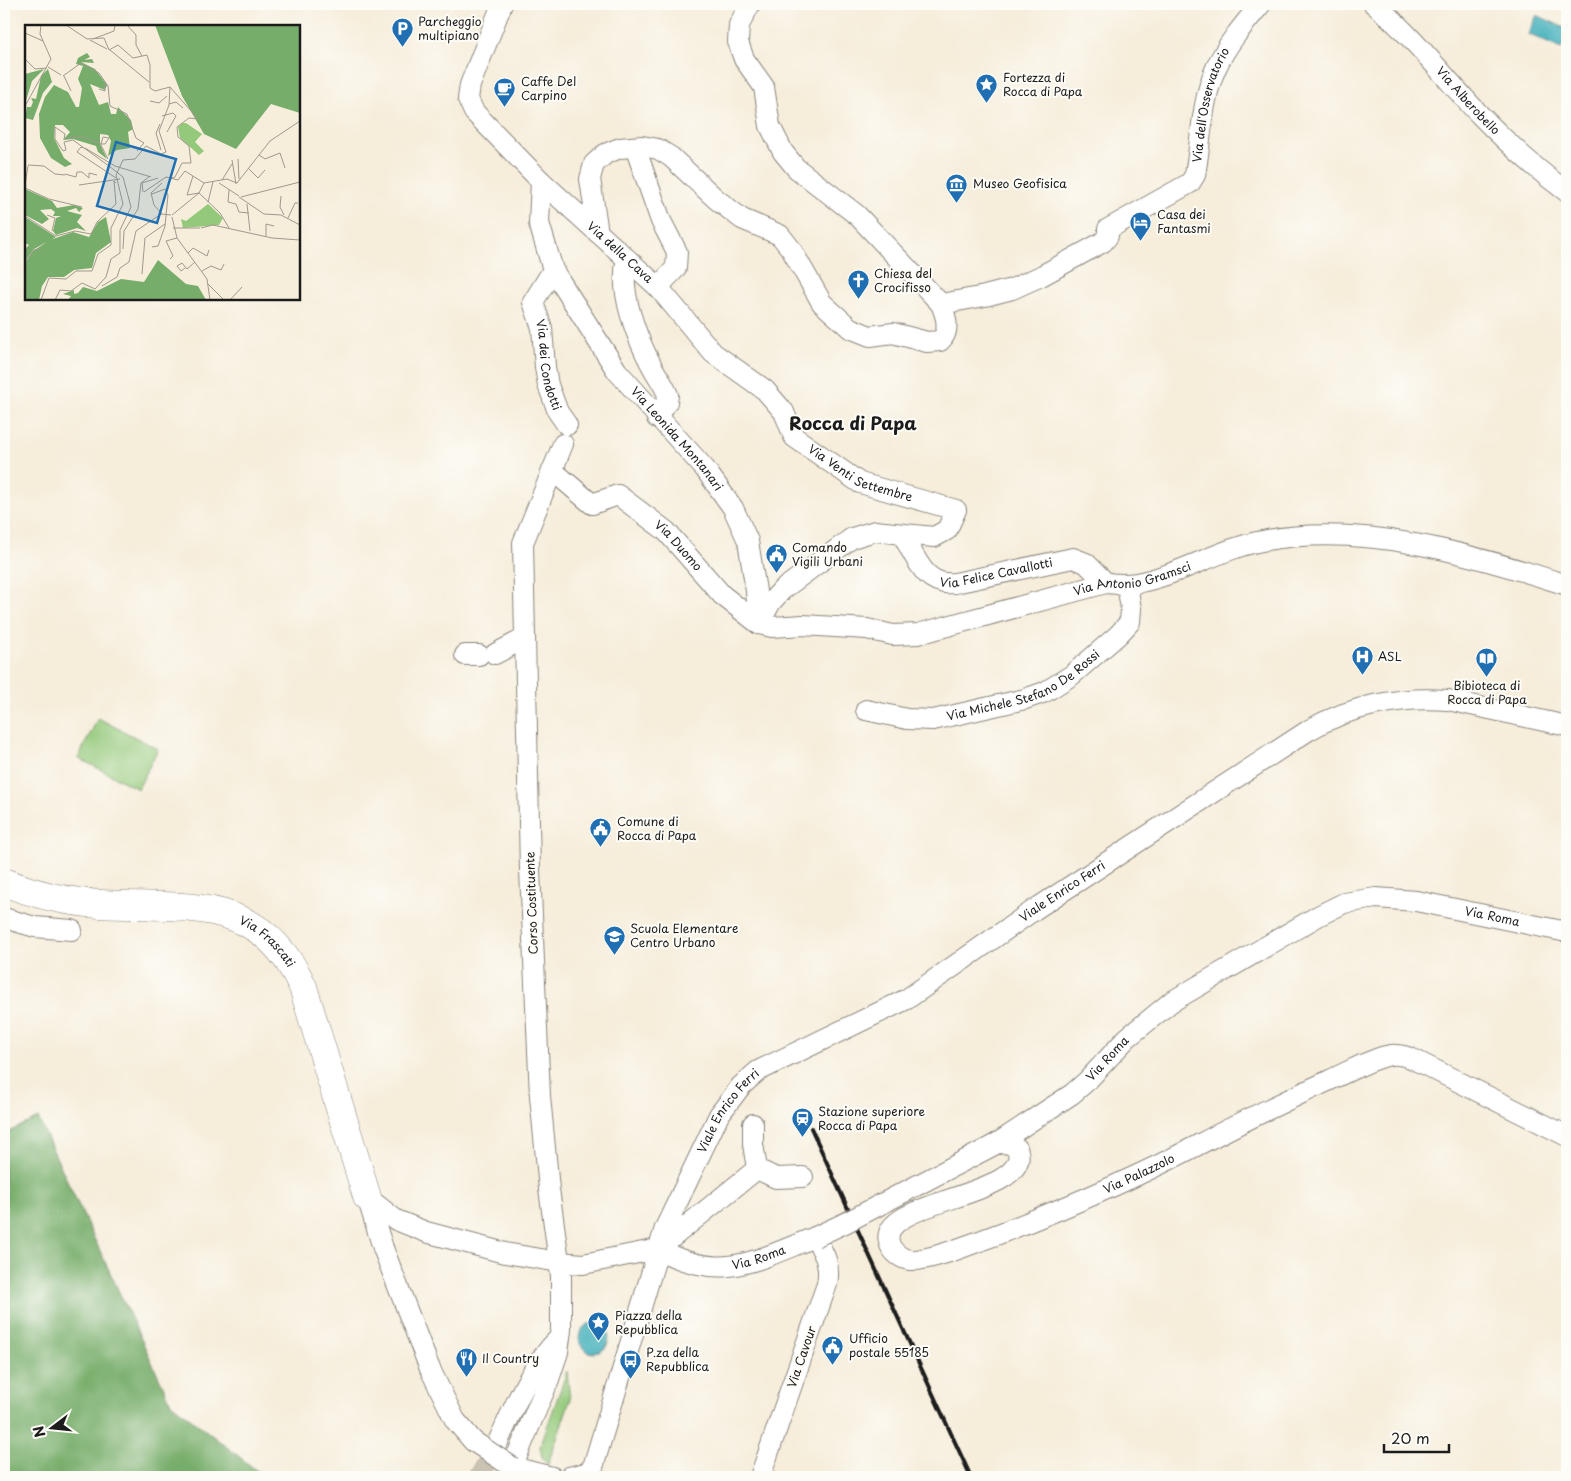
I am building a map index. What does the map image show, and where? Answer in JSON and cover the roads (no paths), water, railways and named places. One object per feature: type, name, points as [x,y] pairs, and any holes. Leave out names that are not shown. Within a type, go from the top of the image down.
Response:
[{"type":"main road","name":"Via Frascati","points":[[4,882],[44,894],[97,903],[215,909],[241,919],[265,934],[286,955],[303,987],[367,1197]]},
{"type":"street","points":[[487,4],[494,24]]},
{"type":"street","points":[[494,24],[502,4]]},
{"type":"street","name":"Via dell'Osservatorio","points":[[943,308],[1024,284],[1103,242],[1108,236],[1108,229],[1182,189],[1193,180],[1215,70],[1224,52],[1261,4]]},
{"type":"street","name":"Via Alberobello","points":[[1374,4],[1414,40],[1479,114],[1540,172],[1567,192]]},
{"type":"street","points":[[598,233],[590,189],[591,171],[594,164],[605,154],[620,148],[650,147],[664,152],[742,219],[780,235],[799,262],[822,303],[850,328],[864,335],[893,333],[928,342],[940,342],[947,327],[943,308],[857,215],[796,168],[783,152],[768,121],[764,87],[740,50],[738,34],[748,7]]},
{"type":"street","name":"Via della Cava","points":[[494,24],[468,92],[468,99],[474,112],[541,181],[658,287],[713,353],[765,390]]},
{"type":"street","points":[[635,147],[658,214],[676,248],[678,258],[676,268],[658,287]]},
{"type":"street","name":"Via Leonida Montanari","points":[[541,181],[539,222],[553,270],[613,366],[657,418],[705,469],[739,519],[748,541],[759,624]]},
{"type":"street","points":[[627,259],[623,278],[627,302],[646,353],[668,395],[667,402],[657,418]]},
{"type":"street","name":"Via dei Condotti","points":[[523,543],[565,434],[548,385],[542,328],[533,302],[553,270]]},
{"type":"street","name":"Via Venti Settembre","points":[[765,390],[784,412],[794,438],[849,477],[875,489],[956,510],[950,524],[942,534],[927,537],[902,534]]},
{"type":"street","name":"Via Duomo","points":[[552,470],[592,504],[618,495],[666,530],[722,595],[759,624]]},
{"type":"street","points":[[759,624],[771,602],[782,590],[846,542],[859,535],[875,531],[902,534]]},
{"type":"street","name":"Via Felice Cavallotti","points":[[902,534],[925,573],[938,583],[955,583],[1073,558],[1086,563],[1106,583]]},
{"type":"street","name":"Via Antonio Gramsci","points":[[759,624],[772,627],[803,625],[875,630],[900,635],[918,634],[1106,583],[1127,584],[1148,580],[1261,541],[1318,536],[1390,540],[1494,562],[1567,584]]},
{"type":"street","name":"Corso Costituente","points":[[523,543],[530,870],[540,1096],[549,1189],[559,1262]]},
{"type":"street","name":"Via Michele Stefano De Rossi","points":[[866,710],[907,719],[933,720],[1025,699],[1045,692],[1072,675],[1118,635],[1130,622],[1132,608],[1127,584]]},
{"type":"street","points":[[480,655],[525,638]]},
{"type":"street","name":"Viale Enrico Ferri","points":[[658,1249],[665,1228],[714,1125],[733,1095],[758,1071],[907,998],[1027,914],[1316,726],[1335,716],[1361,707],[1429,699],[1448,700],[1567,726]]},
{"type":"street","name":"Via Roma","points":[[658,1249],[675,1258],[706,1267],[727,1267],[756,1260],[816,1237],[996,1144],[1052,1109],[1076,1091],[1127,1038],[1171,1002],[1322,913],[1344,903],[1376,898],[1416,901],[1567,932]]},
{"type":"street","points":[[4,918],[40,928],[72,930]]},
{"type":"street","name":"Via Palazzolo","points":[[996,1144],[1008,1143],[1017,1148],[1018,1157],[1012,1169],[1002,1178],[983,1187],[906,1216],[894,1223],[890,1228],[888,1238],[890,1245],[898,1255],[910,1260],[926,1258],[982,1240],[1077,1203],[1132,1179],[1282,1103],[1373,1060],[1391,1055],[1415,1060],[1567,1136]]},
{"type":"street","points":[[753,1124],[753,1144],[757,1169]]},
{"type":"street","points":[[367,1197],[390,1216],[415,1228],[505,1253],[583,1264],[658,1249],[757,1169]]},
{"type":"street","points":[[757,1169],[776,1178],[803,1177]]},
{"type":"street","points":[[367,1197],[383,1248],[430,1369],[455,1420],[473,1441],[510,1472],[552,1477]]},
{"type":"street","name":"Via Cavour","points":[[760,1477],[828,1284],[828,1263],[816,1237]]},
{"type":"street","points":[[569,1477],[576,1477],[591,1472],[658,1249]]},
{"type":"street","points":[[510,1472],[548,1382],[561,1337],[562,1304],[559,1262]]},
{"type":"street","points":[[498,1442],[535,1367],[547,1350],[561,1337]]},
{"type":"water","points":[[1537,15],[1567,29],[1567,36],[1561,49],[1528,34]]},
{"type":"water","points":[[594,1323],[604,1328],[609,1338],[604,1348],[594,1353],[584,1348],[579,1338],[584,1328]]},
{"type":"tunnel","points":[[479,1477],[498,1442]]},
{"type":"railway","points":[[811,1128],[971,1477]]},
{"type":"place","name":"Parcheggio multipiano","points":[[402,48]]},
{"type":"place","name":"Fortezza di Rocca di Papa","points":[[987,104]]},
{"type":"place","name":"Caffe Del Carpino","points":[[505,108]]},
{"type":"place","name":"Museo Geofisica","points":[[957,203]]},
{"type":"place","name":"Casa dei Fantasmi","points":[[1141,241]]},
{"type":"place","name":"Chiesa del Crocifisso","points":[[858,300]]},
{"type":"place","name":"Comando Vigili Urbani","points":[[776,574]]},
{"type":"place","name":"ASL","points":[[1362,676]]},
{"type":"place","name":"Bibioteca di Rocca di Papa","points":[[1487,678]]},
{"type":"place","name":"Comune di Rocca di Papa","points":[[601,848]]},
{"type":"place","name":"Scuola Elementare Centro Urbano","points":[[614,955]]},
{"type":"place","name":"Stazione superiore Rocca di Papa","points":[[802,1138]]},
{"type":"place","name":"Piazza della Repubblica","points":[[599,1342]]},
{"type":"place","name":"Ufficio postale 55185","points":[[833,1365]]},
{"type":"place","name":"Il Country","points":[[466,1378]]},
{"type":"place","name":"P.za della Repubblica","points":[[630,1379]]},
{"type":"district","name":"Rocca di Papa","points":[[853,424]]}]
